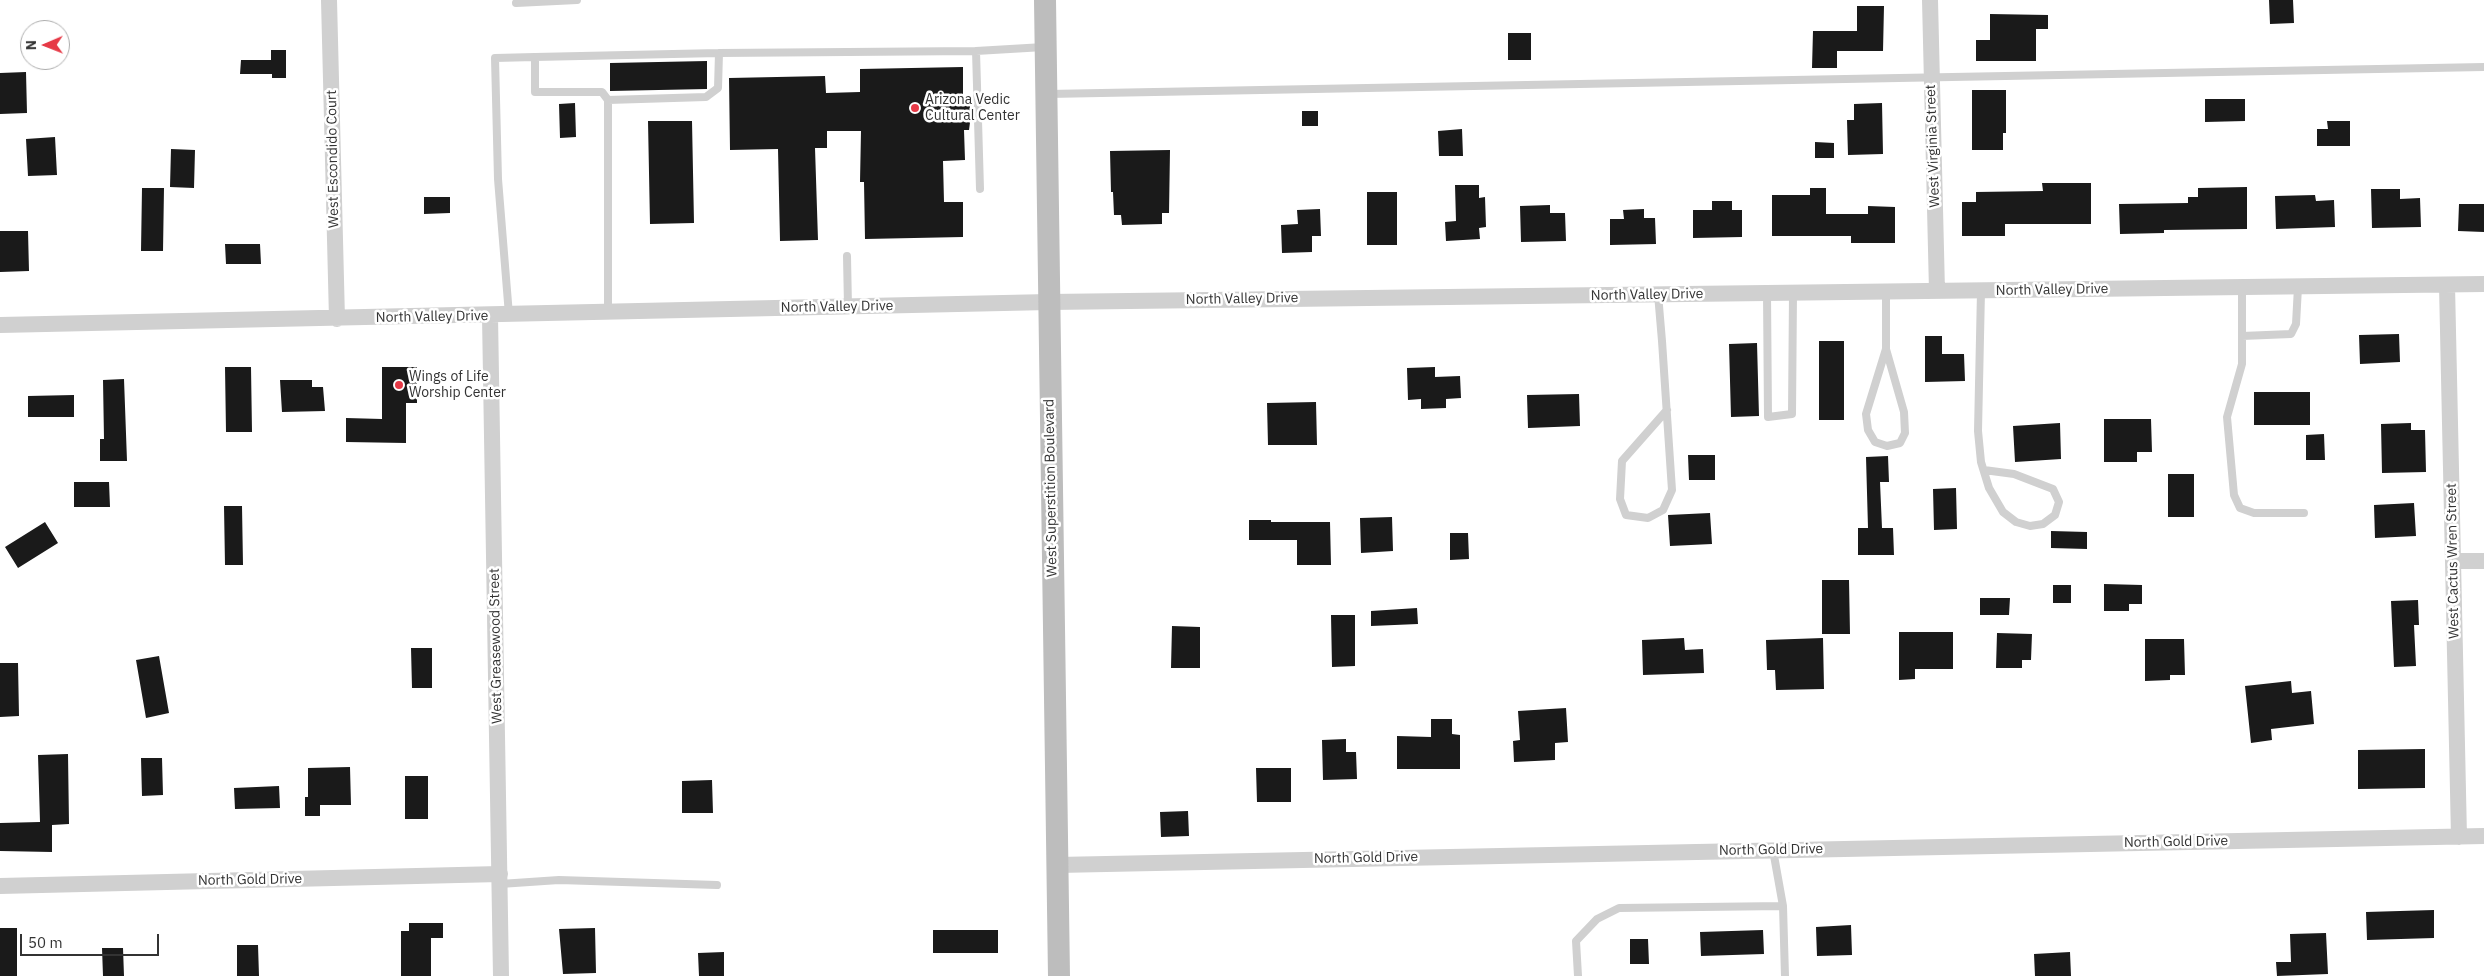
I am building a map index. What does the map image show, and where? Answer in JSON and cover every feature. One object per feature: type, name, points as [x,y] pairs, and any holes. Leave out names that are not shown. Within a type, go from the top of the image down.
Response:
[{"type":"main road","name":"West Superstition Boulevard","points":[[1045,0],[1059,976]]},
{"type":"street","name":"West Escondido Court","points":[[329,0],[337,319]]},
{"type":"street","name":"West Virginia Street","points":[[1930,0],[1937,291]]},
{"type":"street","name":"North Valley Drive","points":[[0,325],[490,316],[1048,302],[2484,284]]},
{"type":"street","name":"West Cactus Wren Street","points":[[2447,285],[2459,836]]},
{"type":"street","name":"West Greasewood Street","points":[[490,316],[501,976]]},
{"type":"street","points":[[2453,561],[2484,561]]},
{"type":"street","name":"North Gold Drive","points":[[1057,865],[2484,836]]},
{"type":"street","name":"North Gold Drive","points":[[0,886],[500,879]]},
{"type":"lane","points":[[516,3],[577,0]]},
{"type":"lane","points":[[509,315],[498,179],[495,58],[719,53],[976,51],[1046,47]]},
{"type":"lane","points":[[976,51],[980,189]]},
{"type":"lane","points":[[608,100],[706,97],[718,88],[719,53]]},
{"type":"lane","points":[[534,57],[536,92],[602,92],[608,100],[608,313]]},
{"type":"lane","points":[[1046,94],[1932,79],[2484,67]]},
{"type":"lane","points":[[847,256],[848,307]]},
{"type":"lane","points":[[2242,336],[2291,334],[2296,324],[2298,287]]},
{"type":"lane","points":[[2242,288],[2242,364],[2239,379],[2232,393],[2227,417],[2230,472],[2234,495],[2240,508],[2254,514],[2304,513]]},
{"type":"lane","points":[[1981,290],[1978,431],[1984,470],[1989,488],[2003,512],[2016,522],[2030,526],[2043,524],[2055,515],[2059,502],[2053,489],[2014,474],[1984,470]]},
{"type":"lane","points":[[1886,292],[1886,349],[1904,412],[1905,432],[1900,443],[1887,446],[1876,442],[1868,430],[1866,414],[1886,349]]},
{"type":"lane","points":[[1767,293],[1768,417],[1792,414],[1793,293]]},
{"type":"lane","points":[[1658,294],[1667,410],[1672,490],[1663,510],[1648,518],[1626,515],[1620,499],[1622,461],[1667,410]]},
{"type":"lane","points":[[1773,850],[1784,906],[1785,976]]},
{"type":"lane","points":[[500,879],[717,885]]},
{"type":"lane","points":[[1578,976],[1576,940],[1596,919],[1619,908],[1784,906]]},
{"type":"building","points":[[2269,0],[2293,0],[2294,23],[2270,24]]},
{"type":"building","points":[[1857,6],[1884,6],[1883,51],[1837,51],[1837,68],[1812,68],[1813,31],[1857,31]]},
{"type":"building","points":[[1990,14],[2048,15],[2048,29],[2036,29],[2036,61],[1976,61],[1976,40],[1990,40]]},
{"type":"building","points":[[1508,33],[1531,33],[1531,60],[1508,60]]},
{"type":"building","points":[[271,50],[286,50],[286,78],[272,78],[272,74],[240,74],[241,60],[271,60]]},
{"type":"building","points":[[707,61],[707,89],[610,91],[610,63]]},
{"type":"building","points":[[963,67],[963,100],[969,100],[971,115],[969,130],[964,130],[965,160],[943,161],[944,202],[963,202],[963,237],[865,239],[864,182],[860,182],[861,131],[827,131],[827,148],[815,148],[818,240],[780,241],[778,149],[730,150],[729,78],[825,76],[826,93],[860,92],[860,69]]},
{"type":"building","points":[[26,72],[27,113],[0,114],[0,73]]},
{"type":"building","points":[[1972,90],[2006,90],[2006,133],[2003,133],[2003,150],[1972,150]]},
{"type":"building","points":[[2205,99],[2245,99],[2245,121],[2205,122]]},
{"type":"building","points":[[575,103],[576,137],[560,138],[559,104]]},
{"type":"building","points":[[1882,103],[1883,154],[1848,155],[1847,120],[1854,120],[1854,104]]},
{"type":"building","points":[[1302,111],[1318,111],[1318,126],[1302,126]]},
{"type":"building","points":[[648,121],[692,121],[694,223],[650,224]]},
{"type":"building","points":[[2327,121],[2350,121],[2350,146],[2317,146],[2317,129],[2328,129]]},
{"type":"building","points":[[1462,129],[1463,156],[1439,156],[1438,131]]},
{"type":"building","points":[[55,137],[57,175],[28,176],[26,139]]},
{"type":"building","points":[[1815,142],[1834,143],[1834,158],[1815,158]]},
{"type":"building","points":[[171,149],[195,150],[194,188],[170,187]]},
{"type":"building","points":[[1170,150],[1169,213],[1162,213],[1162,224],[1122,225],[1121,215],[1114,215],[1113,192],[1111,192],[1110,151]]},
{"type":"building","points":[[2042,183],[2091,183],[2091,224],[2005,224],[2005,236],[1962,236],[1962,202],[1976,202],[1976,192],[2043,191]]},
{"type":"building","points":[[1455,185],[1479,185],[1479,198],[1485,197],[1486,227],[1479,228],[1480,239],[1446,241],[1445,222],[1456,221]]},
{"type":"building","points":[[2247,187],[2247,229],[2164,230],[2164,233],[2120,234],[2119,204],[2188,203],[2188,197],[2198,197],[2198,188]]},
{"type":"building","points":[[142,188],[164,188],[163,251],[141,251]]},
{"type":"building","points":[[1810,188],[1826,188],[1826,214],[1868,214],[1868,206],[1895,207],[1895,243],[1851,243],[1851,236],[1772,236],[1772,195],[1810,195]]},
{"type":"building","points":[[2371,189],[2400,189],[2400,199],[2420,198],[2421,227],[2372,228]]},
{"type":"building","points":[[1367,192],[1397,192],[1397,245],[1367,245]]},
{"type":"building","points":[[2315,195],[2316,201],[2334,200],[2335,227],[2276,229],[2275,196]]},
{"type":"building","points":[[424,197],[450,197],[450,213],[424,214]]},
{"type":"building","points":[[1712,201],[1732,201],[1732,210],[1742,210],[1742,237],[1693,238],[1693,210],[1712,210]]},
{"type":"building","points":[[2459,204],[2484,204],[2484,232],[2458,231]]},
{"type":"building","points":[[1550,205],[1550,213],[1565,213],[1566,241],[1521,242],[1520,206]]},
{"type":"building","points":[[1320,209],[1321,236],[1312,236],[1312,252],[1282,253],[1281,225],[1298,224],[1297,210]]},
{"type":"building","points":[[1644,209],[1644,218],[1655,218],[1656,244],[1610,245],[1610,219],[1624,219],[1623,210]]},
{"type":"building","points":[[0,231],[28,231],[29,271],[0,272]]},
{"type":"building","points":[[225,244],[260,244],[261,264],[226,264]]},
{"type":"building","points":[[2399,334],[2400,362],[2360,364],[2359,335]]},
{"type":"building","points":[[1925,336],[1942,336],[1942,354],[1964,354],[1965,381],[1925,382]]},
{"type":"building","points":[[1819,341],[1844,341],[1844,420],[1819,420]]},
{"type":"building","points":[[1757,343],[1759,416],[1731,417],[1729,344]]},
{"type":"building","points":[[225,367],[251,367],[252,432],[226,432]]},
{"type":"building","points":[[382,367],[417,367],[417,403],[406,403],[406,443],[346,442],[346,418],[382,419]]},
{"type":"building","points":[[1435,367],[1435,377],[1460,376],[1461,398],[1446,399],[1446,408],[1421,409],[1421,399],[1408,400],[1407,368]]},
{"type":"building","points":[[124,379],[127,461],[100,461],[100,439],[104,439],[103,380]]},
{"type":"building","points":[[280,380],[312,380],[312,387],[323,387],[325,411],[282,412]]},
{"type":"building","points":[[2254,392],[2310,392],[2310,425],[2254,425]]},
{"type":"building","points":[[1579,394],[1580,426],[1528,428],[1527,395]]},
{"type":"building","points":[[74,395],[74,417],[28,417],[28,396]]},
{"type":"building","points":[[1316,402],[1317,445],[1268,445],[1267,403]]},
{"type":"building","points":[[2104,419],[2151,419],[2152,452],[2137,452],[2137,462],[2104,462]]},
{"type":"building","points":[[2060,423],[2061,459],[2015,462],[2013,426]]},
{"type":"building","points":[[2411,423],[2411,430],[2425,430],[2426,472],[2382,473],[2381,424]]},
{"type":"building","points":[[2324,434],[2325,460],[2306,460],[2306,435]]},
{"type":"building","points":[[1688,455],[1715,455],[1715,480],[1689,480]]},
{"type":"building","points":[[1888,456],[1889,482],[1880,482],[1882,528],[1893,528],[1894,555],[1858,555],[1858,528],[1868,528],[1866,457]]},
{"type":"building","points":[[2168,474],[2194,474],[2194,517],[2168,517]]},
{"type":"building","points":[[74,482],[109,482],[110,507],[74,507]]},
{"type":"building","points":[[1956,488],[1957,529],[1934,530],[1933,489]]},
{"type":"building","points":[[2414,503],[2416,536],[2375,538],[2374,505]]},
{"type":"building","points":[[224,506],[242,506],[243,565],[225,565]]},
{"type":"building","points":[[1710,513],[1712,544],[1670,546],[1668,515]]},
{"type":"building","points":[[1392,517],[1393,551],[1361,553],[1360,518]]},
{"type":"building","points":[[1249,520],[1330,522],[1331,565],[1297,565],[1297,540],[1249,540]]},
{"type":"building","points":[[45,522],[58,543],[18,568],[5,547]]},
{"type":"building","points":[[2051,531],[2087,532],[2087,549],[2051,548]]},
{"type":"building","points":[[1450,533],[1468,533],[1469,559],[1450,560]]},
{"type":"building","points":[[1822,580],[1849,580],[1850,634],[1822,634]]},
{"type":"building","points":[[2104,584],[2142,585],[2142,604],[2129,604],[2129,611],[2104,611]]},
{"type":"building","points":[[2053,585],[2071,585],[2071,603],[2053,603]]},
{"type":"building","points":[[1980,598],[2010,598],[2009,615],[1980,615]]},
{"type":"building","points":[[2418,600],[2419,625],[2414,625],[2416,666],[2394,667],[2391,601]]},
{"type":"building","points":[[1417,608],[1418,624],[1371,626],[1371,611]]},
{"type":"building","points":[[1331,615],[1355,615],[1355,666],[1332,667]]},
{"type":"building","points":[[1172,626],[1200,627],[1200,668],[1171,668]]},
{"type":"building","points":[[1899,632],[1953,632],[1953,669],[1915,669],[1915,679],[1899,680]]},
{"type":"building","points":[[1997,633],[2032,634],[2031,660],[2022,660],[2022,668],[1996,668]]},
{"type":"building","points":[[1684,638],[1685,650],[1703,649],[1704,673],[1643,675],[1642,640]]},
{"type":"building","points":[[1823,638],[1824,689],[1776,690],[1775,670],[1767,670],[1766,640]]},
{"type":"building","points":[[2145,639],[2184,639],[2185,675],[2170,675],[2170,680],[2145,681]]},
{"type":"building","points":[[411,648],[432,648],[432,688],[412,688]]},
{"type":"building","points":[[159,656],[169,713],[146,718],[136,660]]},
{"type":"building","points":[[0,663],[18,663],[19,716],[0,717]]},
{"type":"building","points":[[2291,681],[2292,693],[2311,691],[2314,724],[2271,729],[2272,740],[2251,743],[2245,686]]},
{"type":"building","points":[[1566,708],[1568,742],[1555,743],[1555,760],[1514,762],[1513,741],[1520,740],[1518,711]]},
{"type":"building","points":[[1431,719],[1452,719],[1452,734],[1460,735],[1460,769],[1397,769],[1397,736],[1431,737]]},
{"type":"building","points":[[1346,739],[1346,752],[1356,752],[1357,779],[1323,780],[1322,740]]},
{"type":"building","points":[[2425,749],[2425,788],[2358,789],[2358,750]]},
{"type":"building","points":[[68,754],[69,824],[52,825],[52,852],[0,851],[0,823],[40,822],[38,755]]},
{"type":"building","points":[[141,758],[162,758],[163,795],[142,796]]},
{"type":"building","points":[[350,767],[351,805],[320,805],[320,816],[305,816],[305,797],[308,797],[308,768]]},
{"type":"building","points":[[1256,768],[1291,768],[1291,802],[1257,802]]},
{"type":"building","points":[[405,776],[428,776],[428,819],[405,819]]},
{"type":"building","points":[[712,780],[713,813],[682,813],[682,781]]},
{"type":"building","points":[[279,786],[280,808],[235,809],[234,788]]},
{"type":"building","points":[[1188,811],[1189,836],[1161,837],[1160,812]]},
{"type":"building","points":[[2434,910],[2434,938],[2367,940],[2366,912]]},
{"type":"building","points":[[409,923],[443,923],[443,938],[431,938],[431,976],[401,976],[401,931],[409,931]]},
{"type":"building","points":[[1851,925],[1852,955],[1817,956],[1816,927]]},
{"type":"building","points":[[0,928],[17,928],[17,976],[0,976]]},
{"type":"building","points":[[595,928],[596,973],[563,974],[559,929]]},
{"type":"building","points":[[933,930],[998,930],[998,953],[933,953]]},
{"type":"building","points":[[1763,930],[1764,954],[1701,956],[1700,932]]},
{"type":"building","points":[[2326,933],[2328,974],[2277,976],[2276,962],[2291,962],[2290,934]]},
{"type":"building","points":[[1630,939],[1648,939],[1649,964],[1630,964]]},
{"type":"building","points":[[237,945],[258,945],[259,976],[237,976]]},
{"type":"building","points":[[102,948],[123,948],[124,976],[103,976]]},
{"type":"building","points":[[724,952],[724,976],[699,976],[698,953]]},
{"type":"building","points":[[2070,952],[2071,976],[2035,976],[2034,954]]},
{"type":"place","name":"Arizona Vedic Cultural Center","points":[[915,108]]},
{"type":"place","name":"Wings of Life Worship Center","points":[[399,385]]}]
